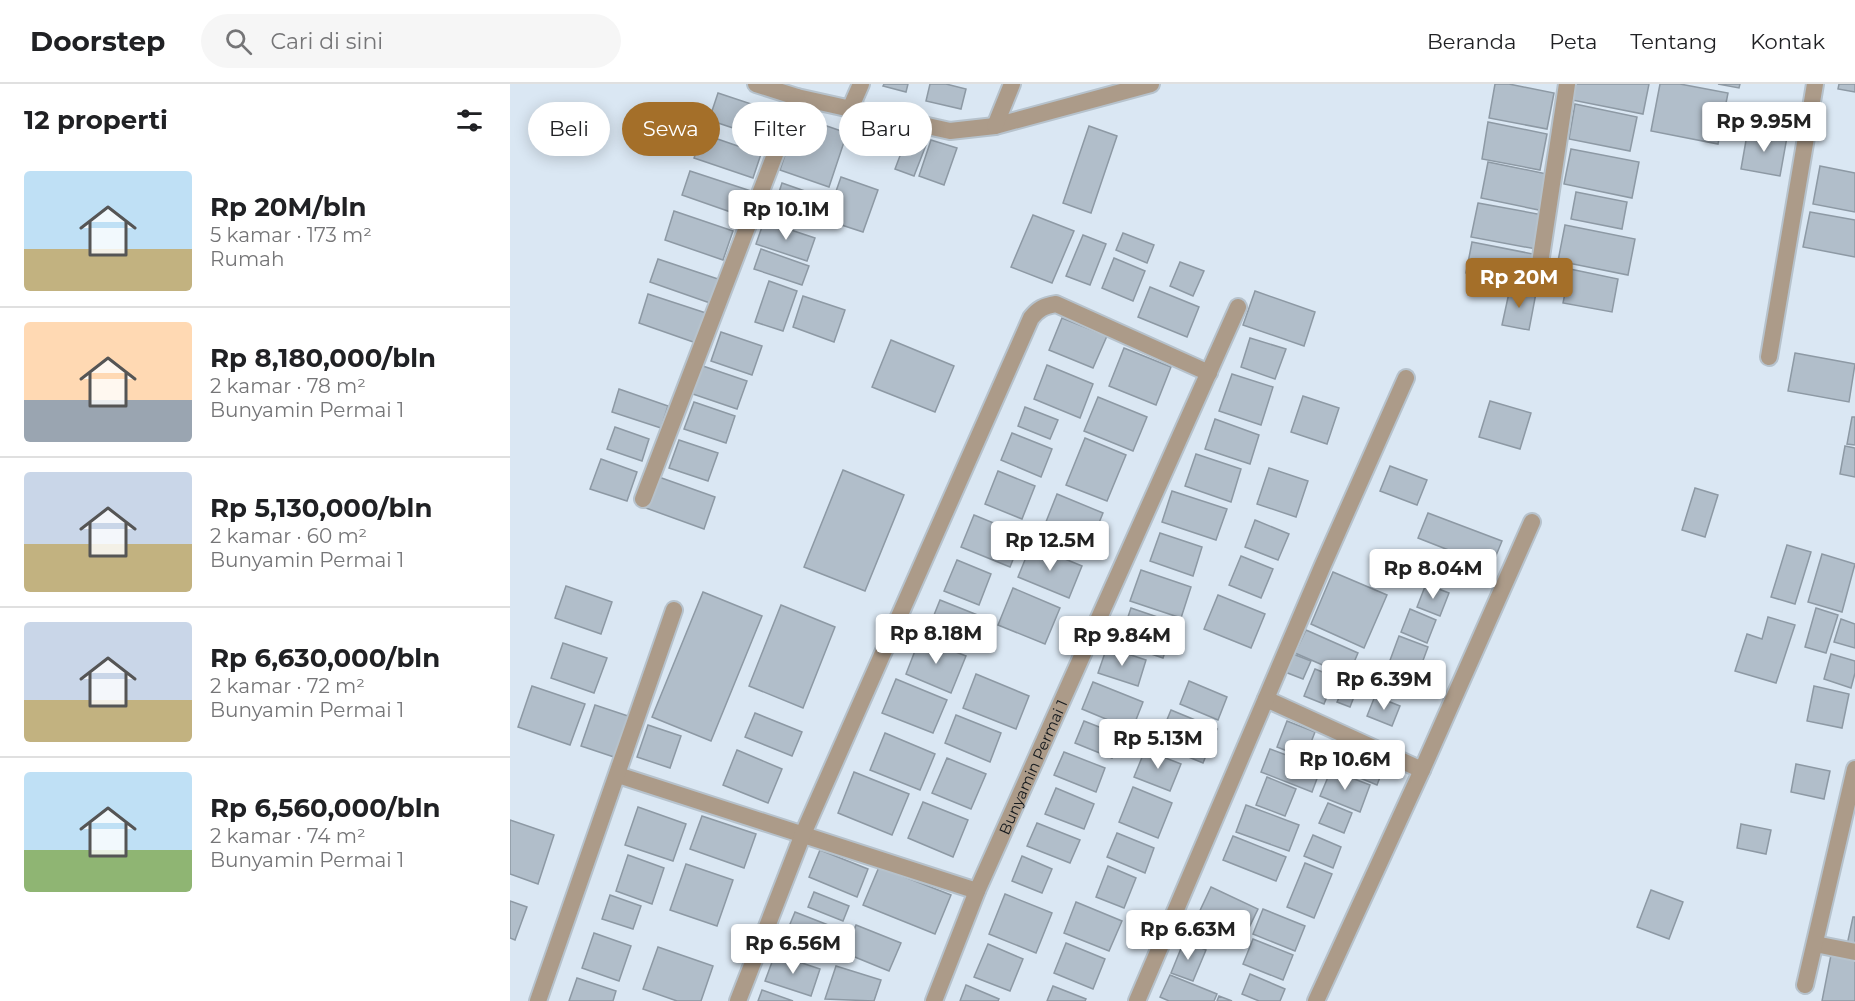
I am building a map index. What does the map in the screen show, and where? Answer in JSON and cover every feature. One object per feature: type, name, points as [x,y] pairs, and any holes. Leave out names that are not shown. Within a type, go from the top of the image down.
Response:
[{"type":"street","points":[[756,84],[839,106]]},
{"type":"street","points":[[853,102],[861,84]]},
{"type":"street","points":[[995,126],[1012,84]]},
{"type":"street","points":[[932,127],[950,131],[995,126],[1151,84]]},
{"type":"street","points":[[1538,277],[1567,84]]},
{"type":"street","points":[[1769,357],[1815,84]]},
{"type":"street","points":[[643,499],[797,96]]},
{"type":"street","points":[[738,1001],[803,834],[1030,318],[1046,305],[1056,304],[1209,373]]},
{"type":"street","name":"Bunyamin Permai 1","points":[[934,1001],[977,891],[1238,307]]},
{"type":"street","points":[[1137,1001],[1406,378]]},
{"type":"street","points":[[1316,1001],[1532,522]]},
{"type":"street","points":[[538,1001],[674,610]]},
{"type":"street","points":[[1266,699],[1422,770]]},
{"type":"street","points":[[1805,985],[1855,769]]},
{"type":"street","points":[[618,775],[977,891]]},
{"type":"street","points":[[1815,944],[1855,952]]},
{"type":"building","points":[[884,84],[908,84],[906,92],[883,86]]},
{"type":"building","points":[[930,84],[946,84],[966,89],[961,109],[926,101]]},
{"type":"building","points":[[1495,84],[1509,84],[1554,93],[1547,129],[1489,118]]},
{"type":"building","points":[[1575,84],[1649,84],[1643,114],[1572,100]]},
{"type":"building","points":[[1660,84],[1680,84],[1728,93],[1718,144],[1651,131]]},
{"type":"building","points":[[1718,84],[1740,84],[1739,88]]},
{"type":"building","points":[[1839,84],[1855,84],[1855,92],[1838,89]]},
{"type":"building","points":[[718,93],[745,102],[732,102],[732,128],[720,124],[720,102],[715,102]]},
{"type":"building","points":[[1575,104],[1637,117],[1630,151],[1569,139]]},
{"type":"building","points":[[1488,122],[1547,134],[1540,170],[1482,159]]},
{"type":"building","points":[[827,126],[839,130],[839,156],[829,187],[780,170],[785,156],[827,156]]},
{"type":"building","points":[[1089,126],[1117,136],[1091,213],[1063,203]]},
{"type":"building","points":[[1748,129],[1787,137],[1780,176],[1741,169]]},
{"type":"building","points":[[720,140],[732,144],[732,156],[760,156],[753,178],[694,158],[695,156],[720,156]]},
{"type":"building","points":[[932,140],[957,148],[944,185],[919,176],[926,156],[932,156]]},
{"type":"building","points":[[1571,149],[1639,162],[1632,198],[1564,184]]},
{"type":"building","points":[[900,156],[922,156],[914,176],[895,169]]},
{"type":"building","points":[[1488,162],[1547,174],[1539,210],[1481,198]]},
{"type":"building","points":[[1820,166],[1855,173],[1855,212],[1813,204]]},
{"type":"building","points":[[690,171],[751,191],[742,216],[682,195]]},
{"type":"building","points":[[841,177],[878,190],[863,232],[826,220]]},
{"type":"building","points":[[782,183],[822,197],[813,223],[773,210]]},
{"type":"building","points":[[1576,192],[1627,202],[1622,229],[1571,219]]},
{"type":"building","points":[[1478,203],[1543,215],[1536,249],[1471,237]]},
{"type":"building","points":[[674,211],[733,231],[723,260],[665,240]]},
{"type":"building","points":[[1810,212],[1855,220],[1855,257],[1803,247]]},
{"type":"building","points":[[1033,215],[1074,231],[1052,283],[1011,267]]},
{"type":"building","points":[[764,221],[815,238],[807,261],[756,244]]},
{"type":"building","points":[[1565,225],[1635,239],[1628,275],[1558,261]]},
{"type":"building","points":[[1123,233],[1154,245],[1147,263],[1116,250]]},
{"type":"building","points":[[1083,235],[1106,244],[1090,285],[1066,276]]},
{"type":"building","points":[[1472,242],[1533,254],[1527,285],[1466,273]]},
{"type":"building","points":[[761,249],[809,266],[802,285],[754,269]]},
{"type":"building","points":[[1114,258],[1145,271],[1133,301],[1102,288]]},
{"type":"building","points":[[658,259],[718,279],[710,303],[650,282]]},
{"type":"building","points":[[1180,262],[1204,271],[1193,296],[1170,286]]},
{"type":"building","points":[[1570,269],[1618,279],[1612,312],[1563,303]]},
{"type":"building","points":[[769,281],[797,291],[783,331],[755,322]]},
{"type":"building","points":[[1150,287],[1199,307],[1187,337],[1138,317]]},
{"type":"building","points":[[1510,288],[1536,293],[1529,330],[1502,325]]},
{"type":"building","points":[[1255,291],[1315,312],[1304,346],[1243,325]]},
{"type":"building","points":[[648,294],[709,314],[699,344],[639,323]]},
{"type":"building","points":[[803,296],[845,310],[834,342],[793,327]]},
{"type":"building","points":[[1062,318],[1107,336],[1093,368],[1049,350]]},
{"type":"building","points":[[721,332],[762,346],[752,375],[711,361]]},
{"type":"building","points":[[1250,338],[1286,349],[1275,379],[1241,367]]},
{"type":"building","points":[[891,340],[954,366],[935,412],[872,387]]},
{"type":"building","points":[[1124,348],[1171,367],[1156,405],[1109,386]]},
{"type":"building","points":[[1795,353],[1855,364],[1849,402],[1788,391]]},
{"type":"building","points":[[697,364],[747,381],[737,409],[687,392]]},
{"type":"building","points":[[1047,365],[1093,384],[1080,418],[1034,399]]},
{"type":"building","points":[[1232,374],[1273,387],[1261,425],[1219,411]]},
{"type":"building","points":[[619,389],[668,406],[661,428],[612,412]]},
{"type":"building","points":[[1303,396],[1339,408],[1327,444],[1291,432]]},
{"type":"building","points":[[1098,397],[1147,417],[1133,451],[1084,431]]},
{"type":"building","points":[[1490,401],[1531,413],[1520,449],[1479,437]]},
{"type":"building","points":[[694,402],[735,416],[726,443],[684,429]]},
{"type":"building","points":[[1025,407],[1058,420],[1050,439],[1018,426]]},
{"type":"building","points":[[1852,417],[1855,417],[1855,445],[1847,444]]},
{"type":"building","points":[[1215,419],[1259,435],[1250,464],[1205,449]]},
{"type":"building","points":[[615,427],[649,439],[642,461],[607,449]]},
{"type":"building","points":[[1012,433],[1052,449],[1041,477],[1001,460]]},
{"type":"building","points":[[1085,438],[1126,455],[1107,501],[1066,485]]},
{"type":"building","points":[[679,440],[718,453],[708,481],[669,468]]},
{"type":"building","points":[[1845,446],[1855,448],[1855,477],[1840,474]]},
{"type":"building","points":[[1196,454],[1241,469],[1231,502],[1185,486]]},
{"type":"building","points":[[601,459],[637,472],[627,501],[590,489]]},
{"type":"building","points":[[1390,466],[1427,480],[1417,505],[1380,491]]},
{"type":"building","points":[[1269,468],[1308,481],[1296,517],[1257,504]]},
{"type":"building","points":[[843,470],[904,495],[865,591],[804,567]]},
{"type":"building","points":[[998,471],[1035,486],[1022,519],[985,504]]},
{"type":"building","points":[[656,476],[715,497],[704,529],[646,508]]},
{"type":"building","points":[[1695,488],[1718,495],[1705,537],[1682,530]]},
{"type":"building","points":[[1172,491],[1227,509],[1216,540],[1162,522]]},
{"type":"building","points":[[1057,494],[1103,513],[1086,555],[1040,537]]},
{"type":"building","points":[[1428,513],[1502,541],[1495,558],[1483,552],[1479,562],[1418,538]]},
{"type":"building","points":[[974,515],[1023,535],[1010,567],[961,547]]},
{"type":"building","points":[[1255,520],[1289,534],[1278,560],[1245,547]]},
{"type":"building","points":[[1160,533],[1202,547],[1193,576],[1150,561]]},
{"type":"building","points":[[1031,545],[1082,566],[1069,598],[1018,577]]},
{"type":"building","points":[[1787,545],[1811,552],[1795,604],[1771,597]]},
{"type":"building","points":[[1822,554],[1855,564],[1842,612],[1808,602]]},
{"type":"building","points":[[1438,555],[1459,564],[1450,585],[1429,577]]},
{"type":"building","points":[[1241,556],[1273,569],[1261,598],[1229,585]]},
{"type":"building","points":[[957,560],[991,574],[979,605],[944,591]]},
{"type":"building","points":[[1141,570],[1191,587],[1181,618],[1130,601]]},
{"type":"building","points":[[1333,572],[1387,595],[1364,648],[1311,624]]},
{"type":"building","points":[[1426,584],[1449,593],[1440,616],[1417,607]]},
{"type":"building","points":[[566,586],[612,602],[601,634],[555,618]]},
{"type":"building","points":[[1013,588],[1060,608],[1045,644],[998,625]]},
{"type":"building","points":[[703,592],[762,616],[711,741],[652,717]]},
{"type":"building","points":[[1218,595],[1265,614],[1251,648],[1204,629]]},
{"type":"building","points":[[940,600],[980,616],[967,646],[928,630]]},
{"type":"building","points":[[781,605],[835,627],[803,708],[749,686]]},
{"type":"building","points":[[1131,608],[1175,623],[1163,658],[1119,643]]},
{"type":"building","points":[[1816,608],[1838,615],[1826,653],[1805,647]]},
{"type":"building","points":[[1410,609],[1436,620],[1427,643],[1401,632]]},
{"type":"building","points":[[1768,617],[1795,625],[1776,683],[1735,671],[1747,634],[1762,639]]},
{"type":"building","points":[[1841,619],[1855,624],[1855,648],[1834,642]]},
{"type":"building","points":[[1306,630],[1358,653],[1348,676],[1295,653]]},
{"type":"building","points":[[1399,636],[1428,647],[1418,674],[1389,663]]},
{"type":"building","points":[[920,638],[966,656],[951,693],[906,674]]},
{"type":"building","points":[[563,643],[607,658],[594,693],[551,678]]},
{"type":"building","points":[[1107,647],[1146,660],[1138,686],[1098,673]]},
{"type":"building","points":[[1293,654],[1311,661],[1303,679],[1285,672]]},
{"type":"building","points":[[1831,654],[1855,661],[1851,688],[1824,679]]},
{"type":"building","points":[[1388,664],[1410,673],[1400,698],[1378,688]]},
{"type":"building","points":[[1315,669],[1335,677],[1324,704],[1304,696]]},
{"type":"building","points":[[976,674],[1029,696],[1016,729],[963,708]]},
{"type":"building","points":[[896,679],[947,700],[933,733],[882,713]]},
{"type":"building","points":[[1347,680],[1359,684],[1350,707],[1337,702]]},
{"type":"building","points":[[1189,681],[1227,697],[1218,720],[1180,704]]},
{"type":"building","points":[[1093,682],[1143,702],[1132,730],[1082,709]]},
{"type":"building","points":[[532,686],[585,704],[570,745],[518,727]]},
{"type":"building","points":[[1814,686],[1849,694],[1842,728],[1807,721]]},
{"type":"building","points":[[1375,696],[1400,706],[1392,726],[1367,716]]},
{"type":"building","points":[[595,705],[628,716],[614,757],[581,746]]},
{"type":"building","points":[[1171,710],[1217,729],[1203,763],[1157,744]]},
{"type":"building","points":[[755,713],[802,732],[792,756],[745,737]]},
{"type":"building","points":[[956,715],[1001,733],[990,762],[945,743]]},
{"type":"building","points":[[1084,721],[1122,736],[1112,758],[1075,743]]},
{"type":"building","points":[[1287,721],[1315,732],[1305,758],[1277,747]]},
{"type":"building","points":[[648,725],[681,736],[670,768],[637,757]]},
{"type":"building","points":[[885,733],[935,754],[920,790],[870,770]]},
{"type":"building","points":[[1347,744],[1387,759],[1377,785],[1348,773],[1351,765],[1340,760]]},
{"type":"building","points":[[1270,749],[1321,768],[1312,792],[1261,772]]},
{"type":"building","points":[[737,750],[782,769],[768,803],[723,785]]},
{"type":"building","points":[[1145,750],[1181,764],[1170,791],[1134,777]]},
{"type":"building","points":[[1064,752],[1105,768],[1096,792],[1054,775]]},
{"type":"building","points":[[947,758],[986,774],[971,809],[932,793]]},
{"type":"building","points":[[1796,764],[1830,771],[1824,799],[1791,792]]},
{"type":"building","points":[[1331,770],[1370,785],[1360,812],[1320,796]]},
{"type":"building","points":[[854,772],[909,794],[892,835],[838,813]]},
{"type":"building","points":[[1267,777],[1296,789],[1285,816],[1256,805]]},
{"type":"building","points":[[1133,787],[1172,803],[1158,838],[1119,822]]},
{"type":"building","points":[[1056,788],[1094,804],[1084,829],[1045,814]]},
{"type":"building","points":[[923,802],[968,820],[953,857],[908,838]]},
{"type":"building","points":[[1328,803],[1352,813],[1344,833],[1319,823]]},
{"type":"building","points":[[1246,805],[1299,825],[1289,851],[1236,832]]},
{"type":"building","points":[[638,807],[686,824],[673,861],[625,845]]},
{"type":"building","points":[[702,816],[756,834],[744,868],[690,849]]},
{"type":"building","points":[[510,820],[554,835],[538,884],[510,874]]},
{"type":"building","points":[[1037,823],[1080,840],[1070,863],[1027,846]]},
{"type":"building","points":[[1741,824],[1771,830],[1766,854],[1737,848]]},
{"type":"building","points":[[1117,833],[1154,848],[1145,873],[1107,857]]},
{"type":"building","points":[[1313,835],[1341,847],[1333,868],[1304,856]]},
{"type":"building","points":[[1233,836],[1286,857],[1276,881],[1223,860]]},
{"type":"building","points":[[820,850],[868,869],[857,897],[809,877]]},
{"type":"building","points":[[628,855],[664,868],[652,904],[616,891]]},
{"type":"building","points":[[1022,856],[1052,869],[1042,893],[1012,881]]},
{"type":"building","points":[[1305,863],[1332,874],[1314,918],[1287,907]]},
{"type":"building","points":[[686,864],[733,880],[717,926],[670,910]]},
{"type":"building","points":[[1108,866],[1136,878],[1124,908],[1096,897]]},
{"type":"building","points":[[879,867],[951,895],[935,934],[863,905]]},
{"type":"building","points":[[1211,887],[1258,909],[1244,938],[1197,917]]},
{"type":"building","points":[[1651,890],[1683,902],[1669,939],[1637,927]]},
{"type":"building","points":[[814,892],[849,906],[843,921],[808,907]]},
{"type":"building","points":[[1005,894],[1052,913],[1036,953],[989,934]]},
{"type":"building","points":[[610,895],[641,906],[633,929],[602,919]]},
{"type":"building","points":[[510,901],[527,907],[515,940],[510,938]]},
{"type":"building","points":[[1076,902],[1122,921],[1109,951],[1064,933]]},
{"type":"building","points":[[1263,909],[1305,926],[1295,951],[1253,934]]},
{"type":"building","points":[[795,912],[841,930],[832,955],[785,936]]},
{"type":"building","points":[[1853,917],[1855,917],[1855,946],[1847,945]]},
{"type":"building","points":[[856,925],[901,943],[889,971],[845,953]]},
{"type":"building","points":[[594,933],[631,946],[619,981],[582,968]]},
{"type":"building","points":[[1253,939],[1293,955],[1283,980],[1243,964]]},
{"type":"building","points":[[1184,941],[1206,950],[1193,981],[1171,973]]},
{"type":"building","points":[[1066,943],[1105,959],[1093,989],[1054,973]]},
{"type":"building","points":[[988,944],[1023,959],[1010,991],[974,977]]},
{"type":"building","points":[[658,947],[713,966],[701,1001],[677,1001],[643,989]]},
{"type":"building","points":[[775,954],[820,969],[811,996],[765,981]]},
{"type":"building","points":[[1831,955],[1855,960],[1855,1001],[1822,1001]]},
{"type":"building","points":[[836,966],[881,980],[874,1001],[825,999]]},
{"type":"building","points":[[1250,974],[1285,989],[1280,1001],[1259,1001],[1242,994]]},
{"type":"building","points":[[1170,975],[1217,994],[1214,1001],[1169,1001],[1160,997]]},
{"type":"building","points":[[577,978],[616,991],[613,1001],[569,1001]]},
{"type":"building","points":[[966,985],[999,999],[998,1001],[960,1001]]},
{"type":"building","points":[[1053,986],[1086,999],[1085,1001],[1047,1001]]},
{"type":"building","points":[[762,990],[793,1001],[758,1001]]},
{"type":"building","points":[[1219,996],[1232,1001],[1217,1001]]}]
